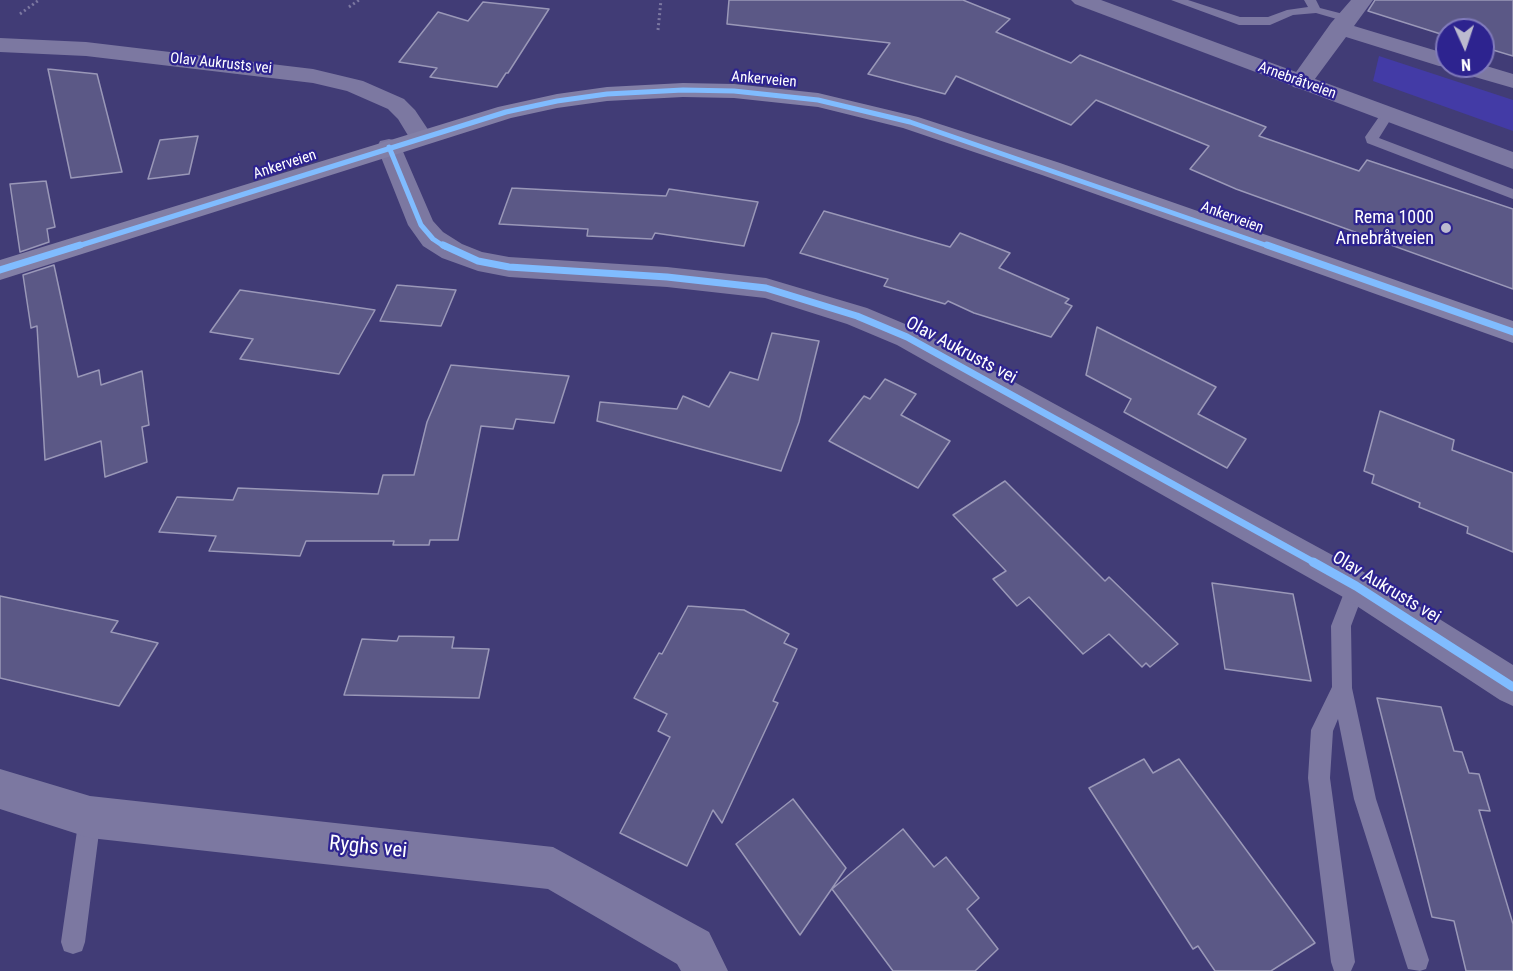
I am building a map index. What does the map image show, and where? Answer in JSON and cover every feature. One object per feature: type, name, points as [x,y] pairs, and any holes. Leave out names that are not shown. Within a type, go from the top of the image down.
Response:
[{"type":"main road","name":"Ankerveien","points":[[0,270],[421,137],[532,106],[607,94],[711,90],[764,93],[818,100],[900,119],[997,150],[1513,332]]},
{"type":"street","name":"Arnebråtveien","points":[[1082,0],[1513,161]]},
{"type":"street","points":[[1301,82],[1362,0]]},
{"type":"street","points":[[1343,23],[1435,57]]},
{"type":"street","name":"Olav Aukrusts vei","points":[[0,45],[86,49],[253,67],[313,76],[355,86],[396,104],[421,137]]},
{"type":"street","points":[[1495,76],[1513,81]]},
{"type":"street","name":"Olav Aukrusts vei","points":[[389,147],[421,225],[433,239],[452,251],[478,261],[509,267],[678,278],[766,288],[857,316],[907,337],[1356,586],[1513,687]]},
{"type":"street","name":"Ryghs vei","points":[[0,789],[90,817],[553,868],[693,948],[706,971]]},
{"type":"lane","points":[[1177,0],[1239,21],[1270,21],[1313,5],[1343,23]]},
{"type":"lane","points":[[1388,114],[1372,140],[1513,194]]},
{"type":"lane","points":[[1356,586],[1341,626],[1342,688],[1365,799],[1417,960]]},
{"type":"lane","points":[[1342,688],[1322,730],[1319,778],[1343,962]]},
{"type":"lane","points":[[73,942],[90,817]]},
{"type":"path","points":[[349,7],[359,0]]},
{"type":"path","points":[[658,30],[661,0]]},
{"type":"shaded area","points":[[1379,56],[1435,74],[1435,78],[1446,78],[1513,100],[1513,131],[1373,81]]},
{"type":"building","points":[[729,0],[963,0],[1010,19],[996,32],[1071,63],[1080,55],[1266,127],[1259,136],[1359,171],[1367,160],[1513,209],[1513,289],[1236,189],[1190,169],[1209,146],[1096,100],[1071,125],[956,76],[945,94],[868,74],[890,43],[727,24]]},
{"type":"building","points":[[1375,0],[1513,0],[1513,56],[1495,51],[1495,18],[1435,18],[1435,32],[1368,11]]},
{"type":"building","points":[[483,2],[549,9],[497,87],[430,77],[437,68],[399,62],[438,12],[468,21]]},
{"type":"building","points":[[48,69],[97,74],[122,172],[71,178]]},
{"type":"building","points":[[198,136],[189,174],[148,179],[160,140]]},
{"type":"building","points":[[46,181],[55,227],[47,229],[49,242],[20,252],[10,184]]},
{"type":"building","points":[[512,188],[666,196],[669,189],[758,202],[744,246],[655,233],[652,239],[587,236],[588,229],[499,224]]},
{"type":"building","points":[[824,211],[950,247],[960,233],[1010,253],[999,268],[1069,299],[1065,303],[1072,306],[1051,337],[974,313],[948,301],[945,304],[884,286],[888,279],[800,253]]},
{"type":"building","points":[[54,265],[78,377],[99,370],[101,385],[142,371],[149,425],[142,427],[147,462],[105,477],[101,441],[45,460],[37,326],[31,328],[23,275]]},
{"type":"building","points":[[397,285],[456,290],[441,326],[380,321]]},
{"type":"building","points":[[240,290],[375,310],[339,374],[240,359],[253,339],[210,332]]},
{"type":"building","points":[[1097,327],[1216,387],[1198,414],[1246,439],[1227,468],[1124,412],[1131,399],[1086,375]]},
{"type":"building","points":[[772,333],[819,341],[799,422],[781,471],[597,421],[600,402],[677,409],[683,396],[709,407],[730,372],[758,380]]},
{"type":"building","points":[[451,365],[569,376],[554,423],[516,419],[513,429],[481,426],[458,540],[430,540],[429,545],[393,545],[394,541],[306,541],[300,556],[209,551],[216,536],[159,532],[177,497],[233,500],[238,488],[378,494],[383,475],[414,475],[427,422]]},
{"type":"building","points":[[885,379],[916,394],[901,415],[950,441],[918,488],[829,441],[864,396],[870,399]]},
{"type":"building","points":[[1380,411],[1454,440],[1452,450],[1513,473],[1513,552],[1467,533],[1468,527],[1419,507],[1420,503],[1372,483],[1374,475],[1364,471]]},
{"type":"building","points":[[1005,481],[1105,581],[1109,577],[1178,644],[1150,667],[1146,663],[1142,667],[1109,634],[1083,654],[1029,597],[1017,606],[993,579],[1006,571],[953,515]]},
{"type":"building","points":[[1212,583],[1293,594],[1311,681],[1225,669]]},
{"type":"building","points":[[0,596],[118,621],[111,632],[158,643],[119,706],[0,678]]},
{"type":"building","points":[[688,606],[744,610],[789,634],[784,643],[797,649],[773,701],[778,703],[722,823],[713,810],[687,866],[620,833],[670,737],[658,731],[667,714],[634,698],[659,653],[662,654]]},
{"type":"building","points":[[399,636],[454,637],[452,648],[489,649],[479,698],[344,695],[362,639],[397,641]]},
{"type":"building","points":[[1377,698],[1441,707],[1454,751],[1462,752],[1469,773],[1479,774],[1490,811],[1479,810],[1513,924],[1513,971],[1466,971],[1454,921],[1432,917]]},
{"type":"building","points":[[1144,759],[1153,773],[1179,759],[1315,943],[1271,971],[1215,971],[1198,946],[1193,949],[1089,788]]},
{"type":"building","points":[[793,799],[846,868],[800,935],[736,844]]},
{"type":"building","points":[[903,829],[934,867],[946,857],[979,898],[967,909],[998,949],[975,971],[893,971],[832,889]]},
{"type":"cycle path","points":[[0,270],[506,112],[557,101],[607,94],[683,90],[734,91],[818,100],[910,122],[1051,169],[1513,332]]},
{"type":"cycle path","points":[[389,147],[421,225],[433,239],[452,251],[478,261],[509,267],[667,277],[766,288],[857,316],[907,337],[1356,586],[1513,687]]},
{"type":"place","name":"Rema 1000 Arnebråtveien","points":[[1446,228]]}]
